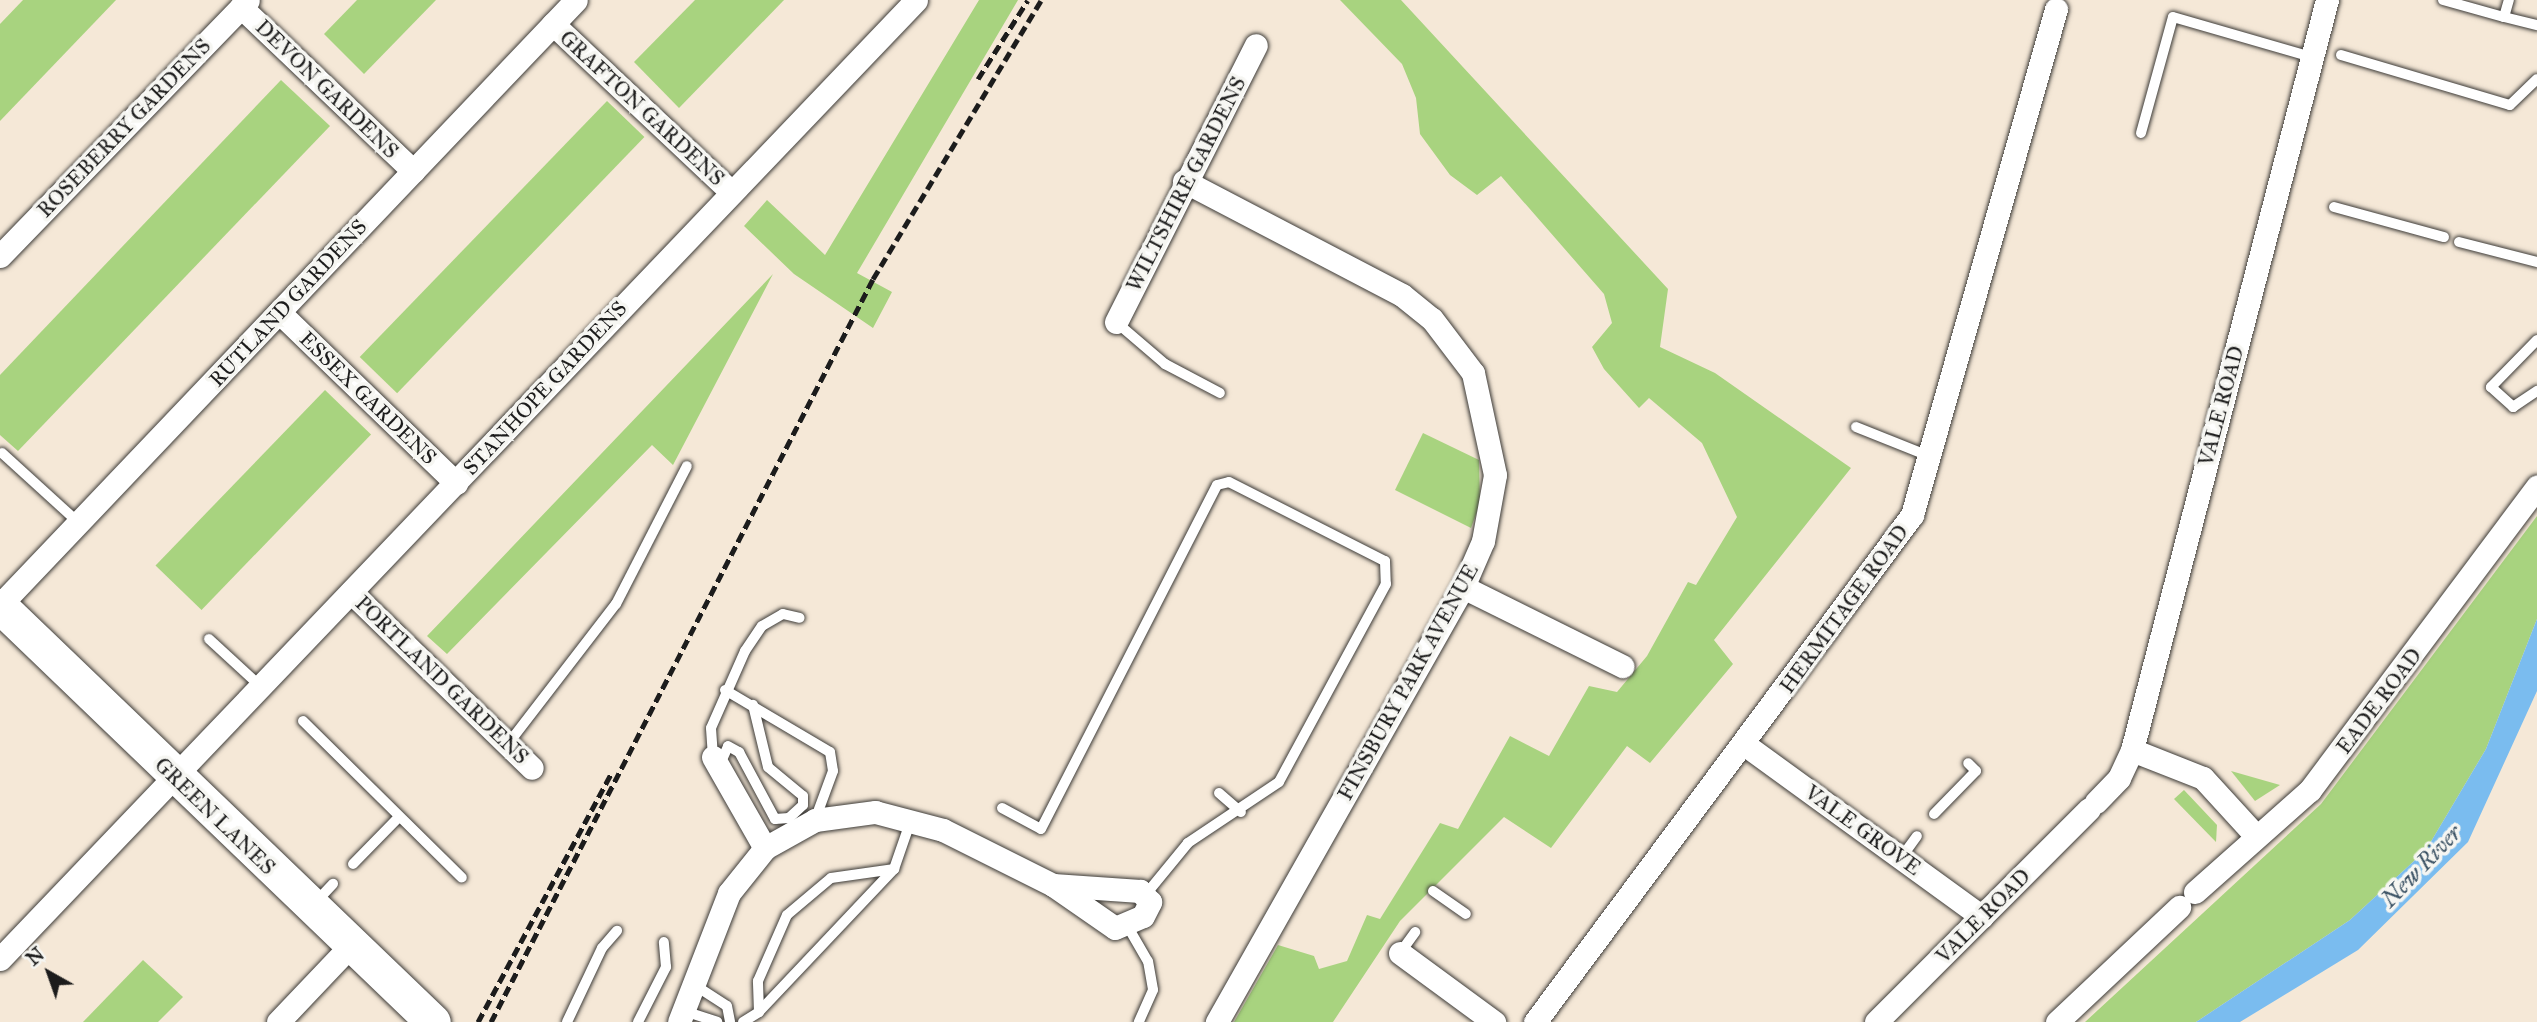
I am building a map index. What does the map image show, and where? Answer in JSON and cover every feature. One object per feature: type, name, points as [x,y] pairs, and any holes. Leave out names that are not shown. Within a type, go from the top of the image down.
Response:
[{"type":"main road","name":"GREEN LANES","points":[[0,606],[175,776],[322,896],[351,946],[433,1022]]},
{"type":"street","name":"RUTLAND GARDENS","points":[[0,606],[576,0]]},
{"type":"street","name":"STANHOPE GARDENS","points":[[0,959],[916,0]]},
{"type":"street","name":"VALE ROAD","points":[[1876,1022],[2093,806],[2119,778],[2132,750],[2285,195],[2312,57],[2327,0]]},
{"type":"street","name":"HERMITAGE ROAD","points":[[1535,1022],[1902,532],[1928,456],[2058,3]]},
{"type":"street","name":"DEVON GARDENS","points":[[244,4],[413,172]]},
{"type":"street","name":"ROSEBERRY GARDENS","points":[[0,256],[244,4]]},
{"type":"street","name":"GRAFTON GARDENS","points":[[553,24],[731,192]]},
{"type":"street","name":"WILTSHIRE GARDENS","points":[[1116,322],[1184,181],[1256,45]]},
{"type":"street","name":"FINSBURY PARK AVENUE","points":[[1184,181],[1402,295],[1433,319],[1473,373],[1495,475],[1483,541],[1463,587],[1217,1022]]},
{"type":"street","name":"ESSEX GARDENS","points":[[280,313],[456,483]]},
{"type":"street","name":"EADE ROAD","points":[[2057,1022],[2256,836],[2310,790],[2537,487]]},
{"type":"street","points":[[1463,587],[1622,666]]},
{"type":"street","name":"PORTLAND GARDENS","points":[[351,592],[532,768]]},
{"type":"street","name":"VALE GROVE","points":[[1744,744],[1982,917]]},
{"type":"street","points":[[2132,750],[2203,778],[2256,836]]},
{"type":"street","points":[[717,764],[765,848]]},
{"type":"street","points":[[682,1017],[729,893],[765,848],[815,820],[875,812],[911,820],[1053,885],[1101,920],[1128,927],[1143,916],[1147,893],[1053,885]]},
{"type":"street","points":[[278,1022],[351,946]]},
{"type":"street","points":[[1400,953],[1494,1022]]},
{"type":"lane","points":[[2443,0],[2537,25]]},
{"type":"lane","points":[[2504,17],[2509,0]]},
{"type":"lane","points":[[2141,134],[2173,17],[2312,57]]},
{"type":"lane","points":[[2341,55],[2510,105],[2537,79]]},
{"type":"lane","points":[[2334,207],[2444,237]]},
{"type":"lane","points":[[2459,242],[2537,262]]},
{"type":"lane","points":[[1116,322],[1165,365],[1220,393]]},
{"type":"lane","points":[[2537,340],[2491,387],[2514,407],[2537,391]]},
{"type":"lane","points":[[1856,427],[1928,456]]},
{"type":"lane","points":[[2,453],[79,523]]},
{"type":"lane","points":[[508,744],[616,604],[687,466]]},
{"type":"lane","points":[[1002,808],[1041,829],[1217,485],[1229,482],[1385,561],[1388,570],[1295,759],[1279,782],[1241,812],[1188,843],[1147,893]]},
{"type":"lane","points":[[717,764],[711,728],[725,690],[762,626],[783,614],[800,618]]},
{"type":"lane","points":[[209,639],[259,685]]},
{"type":"lane","points":[[725,690],[830,752],[833,771],[815,820]]},
{"type":"lane","points":[[717,764],[728,746],[739,752],[775,819],[789,818],[803,805],[803,796],[768,767],[752,705]]},
{"type":"lane","points":[[303,721],[462,878]]},
{"type":"lane","points":[[1934,814],[1976,771],[1968,763]]},
{"type":"lane","points":[[1219,793],[1241,812]]},
{"type":"lane","points":[[353,864],[399,817]]},
{"type":"lane","points":[[743,1022],[759,1012],[894,869],[911,820]]},
{"type":"lane","points":[[1901,858],[1917,836]]},
{"type":"lane","points":[[759,1012],[758,981],[788,915],[831,878],[894,869]]},
{"type":"lane","points":[[1437,898],[1466,914]]},
{"type":"lane","points":[[1128,927],[1149,961],[1153,989],[1139,1022]]},
{"type":"lane","points":[[567,1022],[602,948],[617,931]]},
{"type":"lane","points":[[1400,953],[1415,933]]},
{"type":"lane","points":[[638,1022],[666,967],[664,942]]},
{"type":"lane","points":[[693,984],[727,1006],[730,1022]]},
{"type":"lane","points":[[682,1017],[717,1022]]},
{"type":"green space","points":[[23,0],[116,0],[0,121],[0,24]]},
{"type":"green space","points":[[357,0],[436,0],[364,74],[324,34]]},
{"type":"green space","points":[[695,0],[784,0],[679,108],[634,62]]},
{"type":"green space","points":[[979,0],[1018,0],[857,273],[892,292],[873,328],[794,274],[744,226],[767,200],[825,255]]},
{"type":"green space","points":[[1340,0],[1401,0],[1668,289],[1660,347],[1715,373],[1851,468],[1714,640],[1733,664],[1650,763],[1627,746],[1551,848],[1504,817],[1400,921],[1333,1022],[1234,1022],[1278,945],[1314,956],[1319,969],[1347,961],[1367,915],[1380,919],[1440,823],[1458,829],[1510,736],[1549,756],[1589,686],[1617,692],[1647,656],[1688,582],[1696,585],[1737,517],[1702,443],[1649,398],[1639,408],[1604,369],[1592,347],[1612,323],[1604,294],[1501,176],[1477,195],[1450,175],[1420,134],[1416,98],[1402,64]]},
{"type":"green space","points":[[281,80],[330,126],[18,451],[0,435],[0,375]]},
{"type":"green space","points":[[607,101],[644,137],[397,393],[360,357]]},
{"type":"green space","points":[[773,274],[673,465],[652,445],[447,654],[427,636]]},
{"type":"green space","points":[[325,390],[371,434],[202,610],[156,566]]},
{"type":"green space","points":[[1423,433],[1479,460],[1480,503],[1471,528],[1395,490]]},
{"type":"green space","points":[[2537,516],[2537,619],[2486,749],[2426,850],[2350,920],[2196,1022],[2085,1022],[2321,804]]},
{"type":"green space","points":[[2231,771],[2280,785],[2255,801]]},
{"type":"green space","points":[[2184,790],[2217,825],[2216,842],[2174,799]]},
{"type":"green space","points":[[143,960],[183,997],[158,1022],[83,1022]]},
{"type":"water","name":"New River","points":[[2537,619],[2537,691],[2468,842],[2358,950],[2240,1022],[2196,1022],[2350,920],[2426,850],[2486,749]]},
{"type":"railway","points":[[978,79],[1028,0]]},
{"type":"railway","points":[[491,1022],[873,279],[1041,0]]},
{"type":"railway","points":[[478,1022],[612,772]]}]
